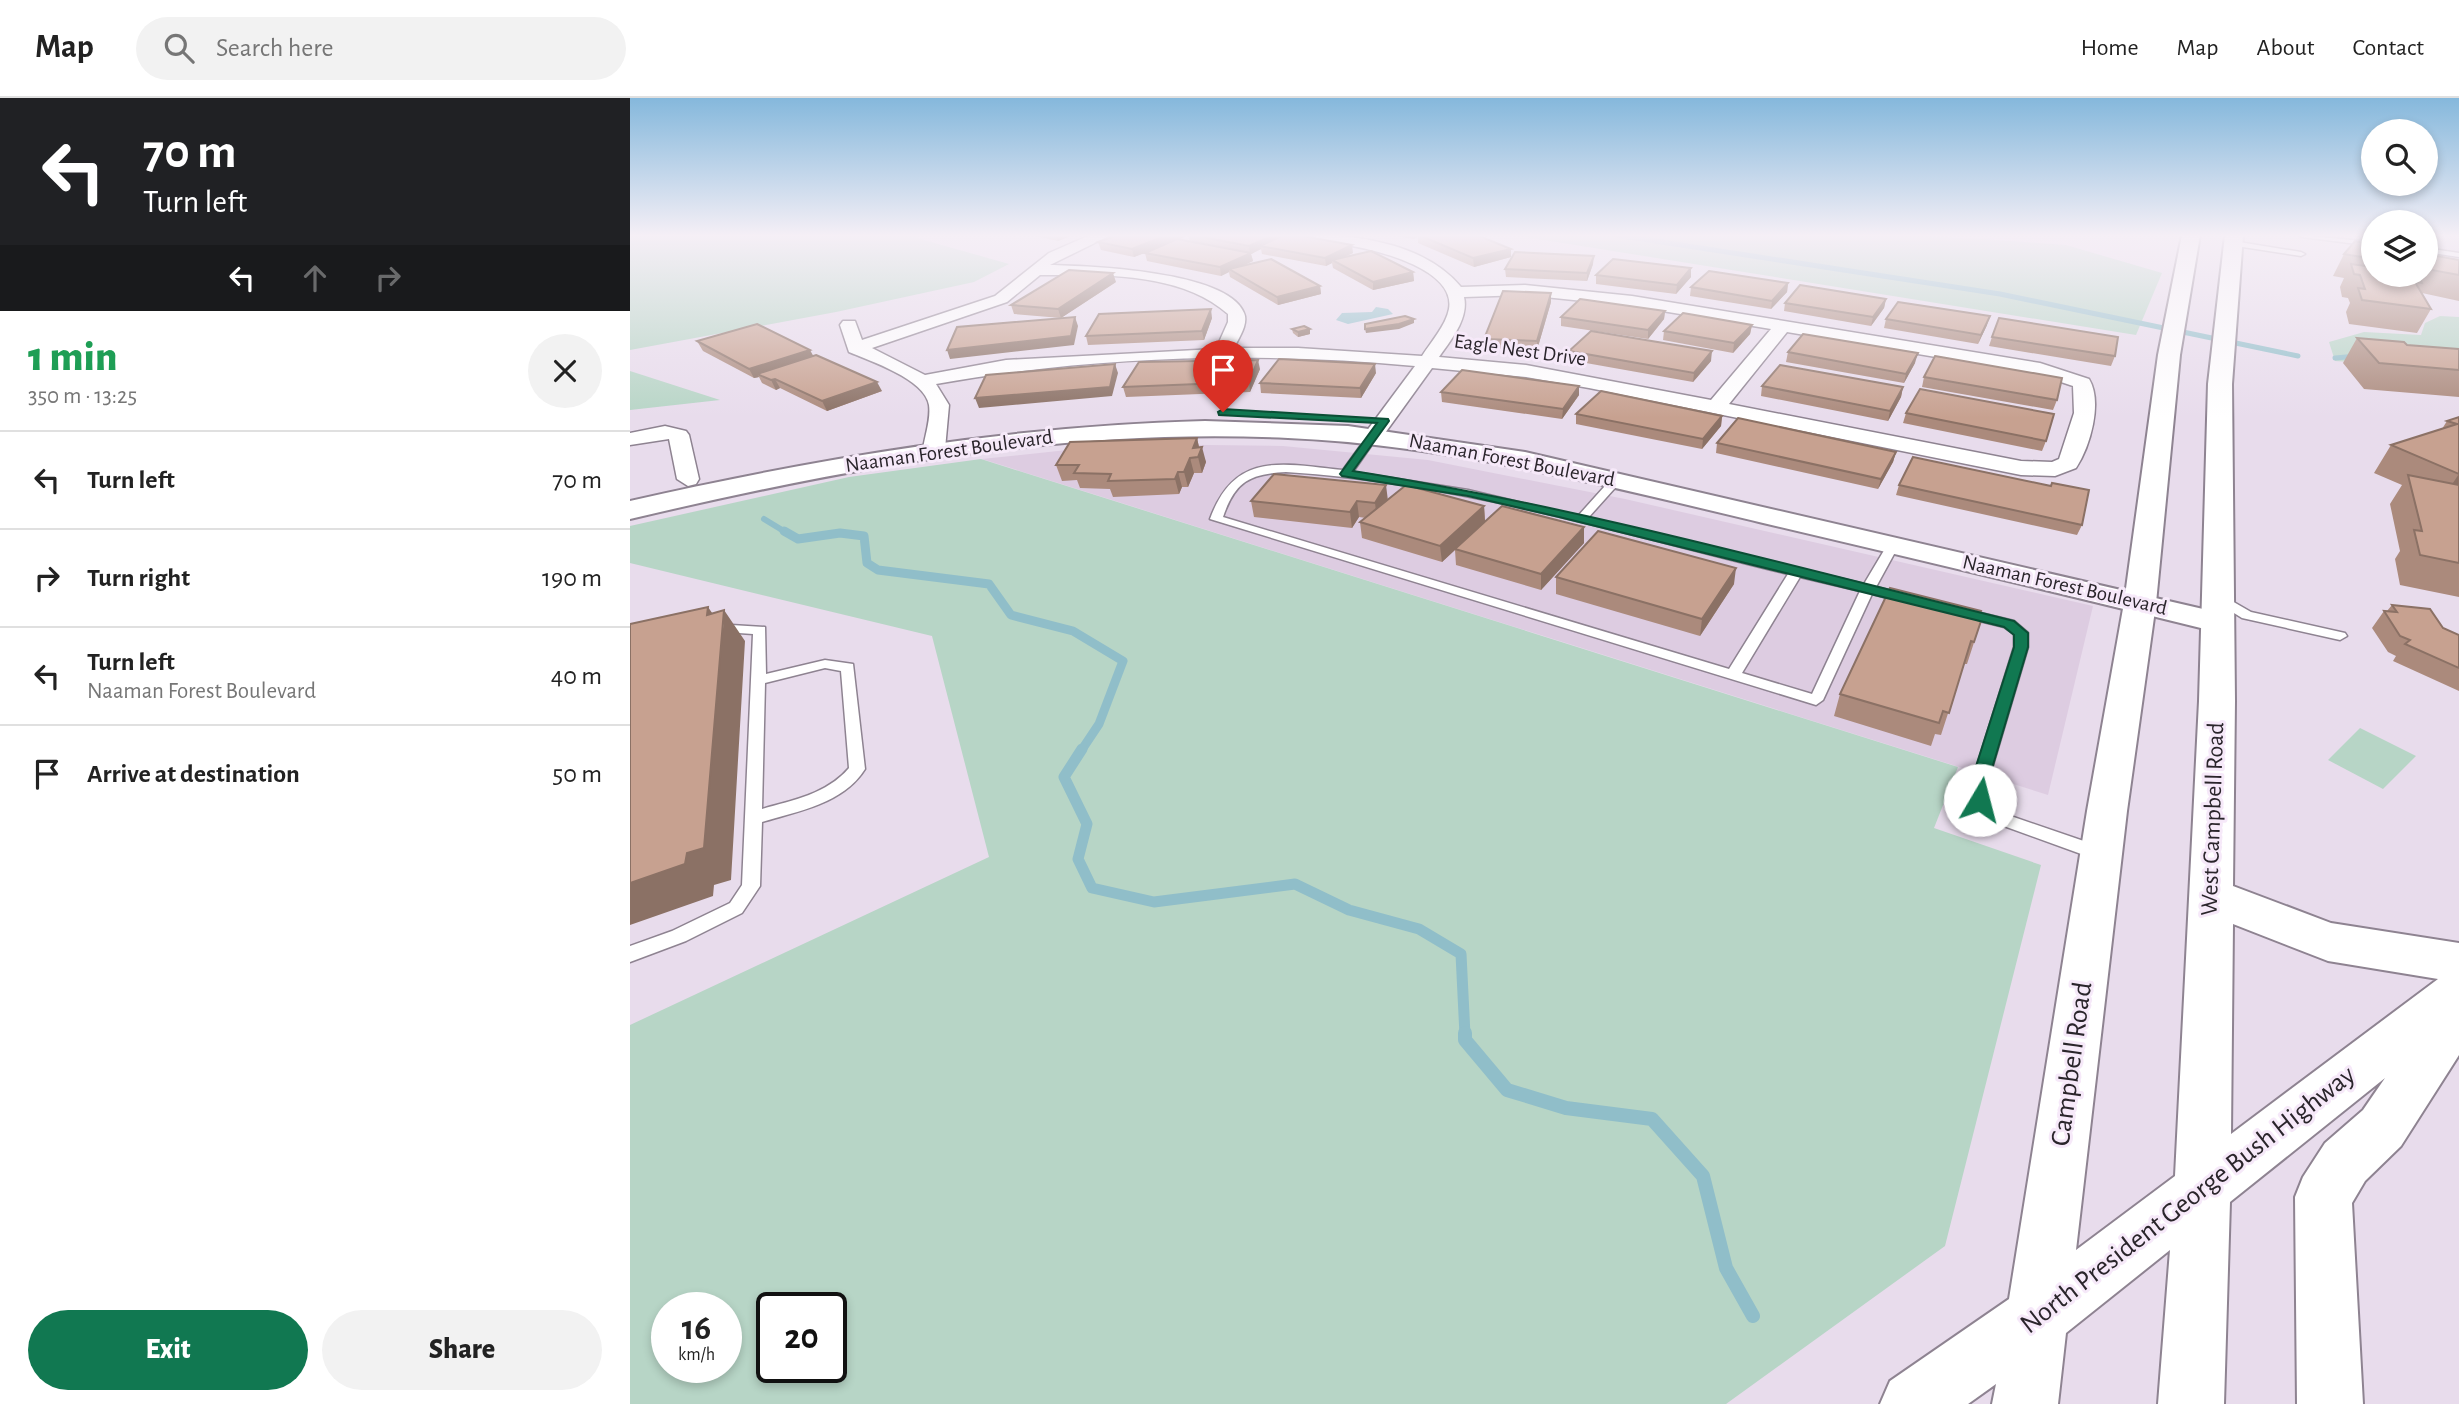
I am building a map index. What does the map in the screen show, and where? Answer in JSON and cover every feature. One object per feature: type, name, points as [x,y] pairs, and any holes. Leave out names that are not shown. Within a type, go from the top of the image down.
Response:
[{"type":"main road","points":[[2104,832],[2141,591],[2169,355],[2180,296]]},
{"type":"main road","name":"West Campbell Road","points":[[2191,1404],[2202,1191],[2211,895],[2227,611],[2221,364],[2227,296]]},
{"type":"main road","name":"Naaman Forest Boulevard","points":[[630,493],[785,458],[935,441],[1098,417],[1223,412],[1571,450],[2227,611]]},
{"type":"main road","name":"Naaman Forest Boulevard","points":[[1378,428],[1617,479],[1893,545],[2141,591]]},
{"type":"main road","name":"Naaman Forest Boulevard","points":[[630,510],[935,441]]},
{"type":"main road","points":[[1617,479],[1650,477],[1713,484]]},
{"type":"main road","name":"Campbell Road","points":[[2037,1317],[2104,832]]},
{"type":"main road","points":[[2211,895],[2328,942],[2459,962]]},
{"type":"main road","name":"North President George Bush Highway","points":[[1913,1404],[2037,1317],[2459,991]]},
{"type":"main road","points":[[2330,1404],[2323,1196],[2345,1162],[2382,1128],[2459,1013]]},
{"type":"main road","points":[[2025,1404],[2037,1317]]},
{"type":"street","points":[[855,348],[1007,296]]},
{"type":"street","points":[[1214,296],[1236,313],[1237,322],[1223,352]]},
{"type":"street","points":[[1378,428],[1452,326],[1458,304],[1456,296]]},
{"type":"street","points":[[1579,296],[1784,326]]},
{"type":"street","points":[[849,325],[855,348],[922,382],[933,392],[939,405],[935,441]]},
{"type":"street","points":[[1716,407],[1784,326]]},
{"type":"street","name":"Eagle Nest Drive","points":[[922,382],[1050,361],[1223,352],[1298,353],[1425,361],[1525,371],[2021,468],[2055,469],[2068,463],[2078,435],[2085,392],[2082,383],[2067,376],[1784,326]]},
{"type":"street","points":[[630,439],[665,432],[679,435],[688,479]]},
{"type":"lane","points":[[1346,474],[1378,428]]},
{"type":"lane","points":[[1893,545],[1868,589],[1816,700],[1216,519],[1218,508],[1235,480],[1249,472],[1271,468],[1346,474],[1468,493],[1582,518],[1796,572],[1868,589],[1919,602]]},
{"type":"lane","points":[[1582,518],[1617,479]]},
{"type":"lane","points":[[1733,675],[1796,572]]},
{"type":"lane","points":[[1945,608],[2009,624],[2021,633],[2021,647],[1980,782],[1980,800],[1996,817],[2104,832]]},
{"type":"lane","points":[[2227,611],[2340,636]]},
{"type":"lane","points":[[630,954],[679,936],[736,908],[751,886],[760,630],[701,628]]},
{"type":"lane","points":[[754,818],[836,790],[850,780],[858,769],[848,667],[825,664],[759,680]]},
{"type":"shaded area","points":[[1123,444],[1283,446],[1428,460],[1625,499],[2093,606],[2048,795],[982,459]]},
{"type":"green space","points":[[630,296],[910,296],[630,350]]},
{"type":"green space","points":[[1893,296],[2152,296],[2136,335]]},
{"type":"green space","points":[[2440,316],[2459,317],[2459,369],[2335,361],[2329,342],[2364,332],[2421,335],[2425,323]]},
{"type":"green space","points":[[630,371],[720,400],[630,410]]},
{"type":"green space","points":[[981,459],[1958,767],[1934,828],[2041,865],[1945,1246],[1726,1404],[630,1404],[630,1025],[989,857],[932,636],[630,563],[630,526],[849,477]]},
{"type":"green space","points":[[2360,728],[2416,756],[2383,789],[2328,760]]},
{"type":"water","points":[[1376,307],[1388,309],[1393,314],[1348,324],[1336,320],[1342,313],[1372,312]]},
{"type":"building","points":[[1026,296],[1078,296],[1058,309],[1011,305]]},
{"type":"building","points":[[1501,296],[1550,296],[1537,341],[1484,339]]},
{"type":"building","points":[[1743,296],[1776,296],[1772,301]]},
{"type":"building","points":[[1791,296],[1867,296],[1886,299],[1873,317],[1785,303]]},
{"type":"building","points":[[2361,296],[2423,296],[2431,309],[2362,300]]},
{"type":"building","points":[[1580,299],[1665,311],[1648,330],[1561,317]]},
{"type":"building","points":[[1898,302],[1990,316],[1981,335],[1886,319]]},
{"type":"building","points":[[1211,309],[1202,331],[1086,336],[1099,314]]},
{"type":"building","points":[[1683,313],[1752,325],[1734,343],[1664,331]]},
{"type":"building","points":[[1405,316],[1414,319],[1365,329],[1365,324]]},
{"type":"building","points":[[1075,317],[1071,336],[947,350],[957,327]]},
{"type":"building","points":[[1999,318],[2118,337],[2115,356],[1992,337]]},
{"type":"building","points":[[757,324],[810,350],[749,369],[697,341]]},
{"type":"building","points":[[1304,326],[1310,329],[1298,332],[1292,329]]},
{"type":"building","points":[[1591,331],[1712,351],[1694,373],[1569,351]]},
{"type":"building","points":[[1803,334],[1918,353],[1906,374],[1788,352]]},
{"type":"building","points":[[2357,338],[2459,349],[2459,370],[2379,363]]},
{"type":"building","points":[[816,355],[877,382],[822,401],[775,379],[757,374]]},
{"type":"building","points":[[1935,356],[2062,378],[2057,400],[1924,377]]},
{"type":"building","points":[[1279,359],[1375,364],[1360,388],[1260,383]]},
{"type":"building","points":[[1258,360],[1249,382],[1123,387],[1139,362]]},
{"type":"building","points":[[1115,364],[1110,387],[975,398],[986,375]]},
{"type":"building","points":[[1780,365],[1903,387],[1890,411],[1762,386]]},
{"type":"building","points":[[1462,370],[1579,386],[1563,409],[1441,392]]},
{"type":"building","points":[[1920,389],[2054,414],[2046,441],[1906,413]]},
{"type":"building","points":[[1601,391],[1722,416],[1703,439],[1576,414]]},
{"type":"building","points":[[2459,417],[2459,474],[2391,445],[2457,424],[2447,421]]},
{"type":"building","points":[[1738,418],[1896,452],[1881,479],[1717,443]]},
{"type":"building","points":[[1197,438],[1193,448],[1202,447],[1198,457],[1190,458],[1184,472],[1178,472],[1175,479],[1108,481],[1111,474],[1074,473],[1079,465],[1056,465],[1070,442]]},
{"type":"building","points":[[1913,457],[2051,486],[2052,483],[2089,490],[2082,525],[1899,485]]},
{"type":"building","points":[[1274,474],[1386,485],[1375,503],[1357,501],[1350,512],[1251,501]]},
{"type":"building","points":[[2408,475],[2459,485],[2459,563],[2420,555],[2414,530],[2422,531]]},
{"type":"building","points":[[1406,485],[1484,506],[1440,546],[1360,522]]},
{"type":"building","points":[[1502,506],[1584,527],[1541,574],[1455,549]]},
{"type":"building","points":[[1598,531],[1736,568],[1702,619],[1556,577]]},
{"type":"building","points":[[1890,588],[1981,611],[1977,620],[1981,621],[1974,642],[1971,641],[1949,713],[1943,711],[1939,723],[1840,694]]},
{"type":"building","points":[[2392,605],[2430,609],[2443,628],[2459,635],[2459,668],[2405,644],[2410,640],[2400,636],[2384,611],[2397,612]]},
{"type":"building","points":[[708,607],[707,615],[724,610],[704,848],[687,853],[685,864],[630,883],[630,624]]},
{"type":"waterway","points":[[2009,296],[2298,356]]},
{"type":"waterway","points":[[2335,358],[2357,356]]},
{"type":"waterway","points":[[764,519],[787,533]]},
{"type":"waterway","points":[[784,531],[798,539],[840,533],[864,536],[867,563],[878,570],[989,584],[1011,615],[1073,631],[1123,661],[1099,724],[1081,751]]},
{"type":"waterway","points":[[1082,749],[1064,777],[1087,824],[1078,859],[1092,888],[1154,902],[1295,884],[1349,910],[1419,929],[1461,954],[1465,1035]]},
{"type":"waterway","points":[[1465,1035],[1465,1040],[1507,1090],[1566,1108],[1652,1119],[1703,1176],[1726,1268],[1753,1316]]},
{"type":"route","points":[[1223,412],[1384,421],[1346,474],[1468,493],[1559,513],[2009,624],[2021,633],[2021,647],[1980,782],[1980,800]]}]
